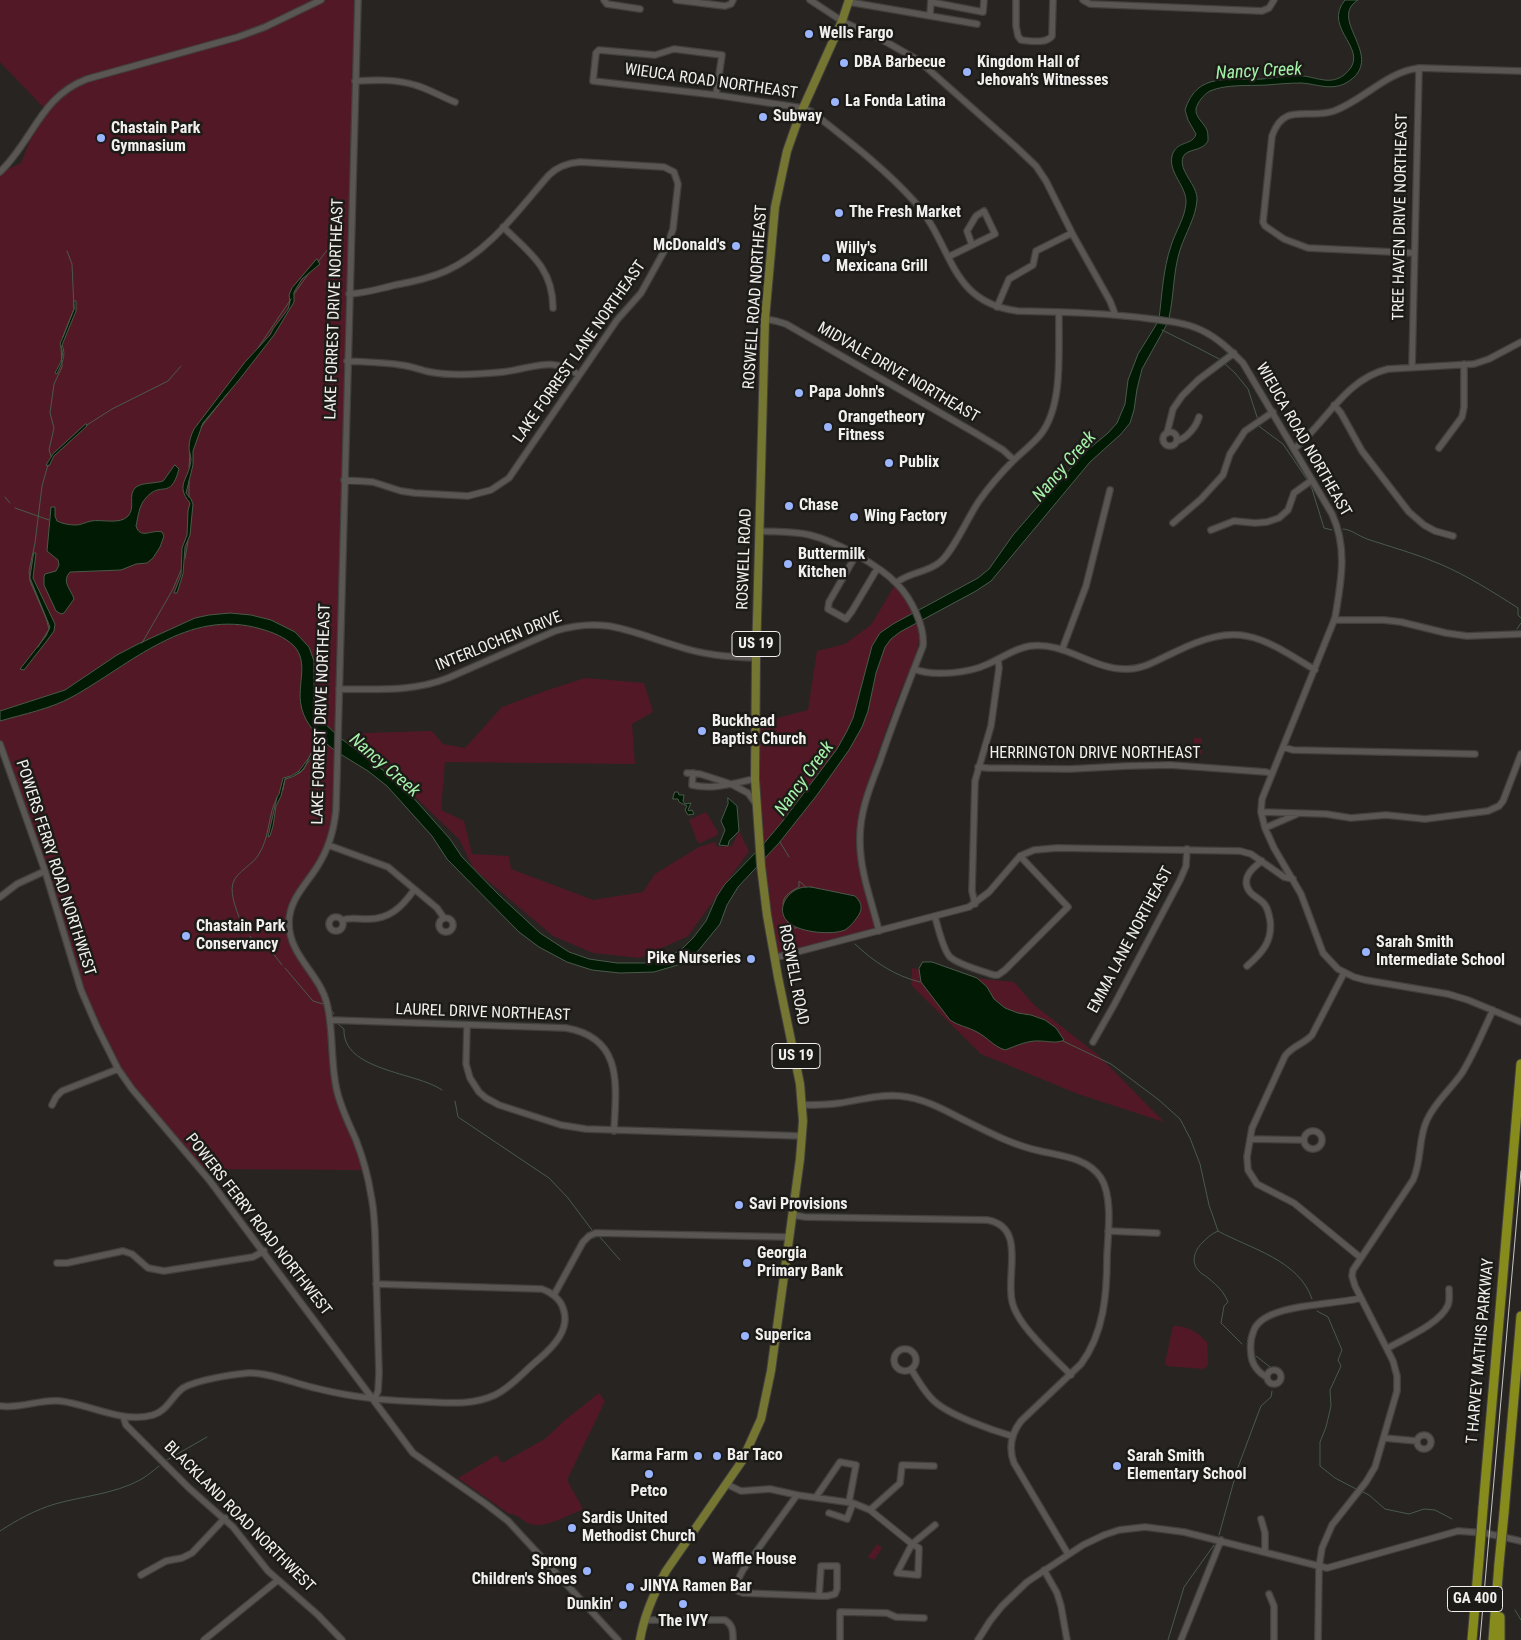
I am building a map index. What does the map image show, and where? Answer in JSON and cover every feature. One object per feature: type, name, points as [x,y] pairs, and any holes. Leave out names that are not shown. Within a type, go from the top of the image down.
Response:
[{"type":"highway","name":"T HARVEY MATHIS PARKWAY","points":[[1472,1640],[1521,1064]]},
{"type":"highway","name":"GA 400","points":[[1493,1640],[1521,1316]]},
{"type":"highway","points":[[1500,1564],[1500,1640]]},
{"type":"main road","name":"ROSWELL ROAD NORTHEAST","points":[[762,429],[768,273],[778,187],[787,151],[803,108],[849,1]]},
{"type":"main road","name":"ROSWELL ROAD","points":[[640,1640],[651,1600],[666,1571],[742,1461],[761,1419],[767,1396],[793,1215],[802,1136],[802,1105],[797,1063],[774,958],[761,866],[756,804],[756,658],[762,429]]},
{"type":"street","name":"LAKE FORREST DRIVE NORTHEAST","points":[[358,0],[335,818],[328,844],[318,866],[296,895],[290,912],[289,924],[290,939],[323,992],[328,1004],[337,1092],[360,1152],[372,1196],[375,1222],[379,1373],[378,1391],[374,1400]]},
{"type":"street","points":[[604,0],[607,4],[640,9]]},
{"type":"street","points":[[676,0],[728,6],[733,0]]},
{"type":"street","points":[[810,0],[842,21],[918,60],[1016,146],[1042,173],[1072,234],[1110,301],[1115,314]]},
{"type":"street","points":[[930,16],[931,1],[957,3],[983,12],[984,0]]},
{"type":"street","points":[[1016,0],[1018,36],[1021,40],[1031,41],[1050,40],[1052,36],[1053,0]]},
{"type":"street","points":[[1083,0],[1090,4],[1262,11],[1269,8],[1274,0]]},
{"type":"street","points":[[0,172],[24,145],[49,104],[76,83],[238,37],[265,27],[317,1]]},
{"type":"street","points":[[849,1],[977,24]]},
{"type":"street","name":"WIEUCA ROAD NORTHEAST","points":[[716,95],[722,55],[674,49],[655,55],[599,50],[596,53],[592,81],[716,95],[803,108],[812,112],[857,148],[904,190],[925,215],[958,276],[965,286],[981,300],[997,307],[1018,311],[1115,314],[1185,325],[1212,336],[1251,374],[1270,414],[1294,449],[1310,482],[1337,524],[1343,560],[1334,620],[1262,799],[1261,812],[1265,828],[1274,848],[1302,897],[1323,953],[1332,965],[1344,973],[1365,980],[1448,994],[1521,1022]]},
{"type":"street","name":"TREE HAVEN DRIVE NORTHEAST","points":[[1412,367],[1419,68]]},
{"type":"street","points":[[1414,253],[1308,248],[1284,239],[1265,226],[1263,222],[1272,136],[1280,121],[1286,116],[1294,114],[1322,114],[1336,111],[1409,69],[1521,71]]},
{"type":"street","points":[[355,81],[398,81],[414,84],[455,102]]},
{"type":"street","name":"LAKE FORREST LANE NORTHEAST","points":[[344,480],[373,482],[401,491],[415,493],[468,496],[491,490],[503,483],[514,472],[617,320],[641,293],[667,246],[672,228],[678,184],[676,176],[671,170],[664,167],[580,162],[567,164],[549,175],[477,253],[446,271],[421,280],[349,294]]},
{"type":"street","points":[[948,257],[995,234],[984,211],[976,216],[967,231],[972,245]]},
{"type":"street","points":[[503,227],[543,268],[551,288],[553,308]]},
{"type":"street","points":[[997,307],[1010,279],[1033,265],[1038,250],[1072,234]]},
{"type":"street","points":[[896,583],[908,575],[933,567],[943,560],[979,501],[1014,460],[1041,434],[1049,422],[1054,409],[1057,391],[1059,312]]},
{"type":"street","name":"MIDVALE DRIVE NORTHEAST","points":[[765,320],[786,324],[977,434],[1003,450],[1014,460]]},
{"type":"street","points":[[1294,449],[1307,438],[1334,405],[1375,373],[1388,369],[1484,362],[1521,342]]},
{"type":"street","points":[[1199,417],[1197,424],[1183,439],[1177,441],[1172,446],[1166,445],[1163,438],[1167,433],[1173,409],[1182,396],[1198,380],[1231,355]]},
{"type":"street","points":[[347,362],[399,364],[446,374],[501,372],[537,364],[548,364],[569,369],[579,375]]},
{"type":"street","points":[[1439,448],[1462,417],[1464,407],[1464,364]]},
{"type":"street","points":[[1334,405],[1341,413],[1362,451],[1408,512],[1424,525],[1453,536]]},
{"type":"street","points":[[1173,523],[1201,499],[1223,475],[1230,454],[1245,431],[1270,414]]},
{"type":"street","points":[[1167,433],[1174,433],[1177,441]]},
{"type":"street","points":[[1211,530],[1234,521],[1256,523],[1279,518],[1288,510],[1294,493],[1310,482]]},
{"type":"street","points":[[1062,650],[1086,586],[1110,490]]},
{"type":"street","points":[[760,531],[797,533],[811,536],[829,541],[856,555],[896,583],[903,591],[921,626],[924,638],[923,646],[870,788],[861,822],[861,861],[879,931]]},
{"type":"street","points":[[856,555],[829,602],[828,609],[846,618],[878,569]]},
{"type":"street","points":[[1334,620],[1401,622],[1467,636],[1521,634]]},
{"type":"street","name":"INTERLOCHEN DRIVE","points":[[339,689],[404,688],[430,685],[555,632],[587,624],[620,627],[678,647],[703,653],[728,657],[756,658]]},
{"type":"street","points":[[914,669],[929,672],[959,672],[980,668],[1017,650],[1030,646],[1046,646],[1116,669],[1129,669],[1145,665],[1203,639],[1222,635],[1239,635],[1257,638],[1272,644],[1315,670]]},
{"type":"street","points":[[975,904],[972,891],[975,781],[991,726],[999,668],[998,659]]},
{"type":"street","name":"POWERS FERRY ROAD NORTHWEST","points":[[0,744],[2,759],[45,871],[81,990],[118,1068],[132,1089],[210,1181],[413,1453],[508,1521],[618,1640]]},
{"type":"street","points":[[1283,747],[1293,750],[1475,754]]},
{"type":"street","points":[[1261,812],[1326,814],[1351,818],[1386,814],[1425,819],[1488,811],[1499,806],[1503,801],[1521,754]]},
{"type":"street","name":"HERRINGTON DRIVE NORTHEAST","points":[[978,766],[988,768],[1070,769],[1170,765],[1272,774]]},
{"type":"street","points":[[755,779],[730,784],[716,787],[692,785],[690,773],[730,784],[748,793],[756,804]]},
{"type":"street","points":[[1265,828],[1298,814]]},
{"type":"street","points":[[328,844],[388,867],[438,908],[444,918]]},
{"type":"street","points":[[774,958],[962,910],[975,904],[989,892],[1020,856],[1034,850],[1057,848],[1240,851],[1251,854],[1284,877],[1293,879]]},
{"type":"street","name":"EMMA LANE NORTHEAST","points":[[1092,1042],[1114,1005],[1180,880],[1186,866],[1187,849]]},
{"type":"street","points":[[936,916],[949,957],[958,962],[998,975],[1068,906],[1020,856]]},
{"type":"street","points":[[1247,966],[1265,948],[1270,938],[1270,924],[1266,907],[1248,890],[1247,881],[1247,874],[1262,861]]},
{"type":"street","points":[[0,897],[17,884],[45,871]]},
{"type":"street","points":[[342,920],[351,918],[375,919],[389,915],[402,906],[414,890]]},
{"type":"street","points":[[1344,973],[1312,1035],[1307,1041],[1292,1048],[1285,1056],[1257,1116],[1250,1139],[1247,1165],[1250,1174],[1257,1184],[1294,1203],[1361,1258]]},
{"type":"street","points":[[1318,1640],[1319,1567],[1322,1548],[1328,1532],[1371,1475],[1379,1456],[1398,1384],[1396,1369],[1388,1348],[1354,1286],[1352,1276],[1355,1267],[1413,1180],[1418,1165],[1422,1133],[1427,1119],[1463,1071],[1493,1010]]},
{"type":"street","name":"LAUREL DRIVE NORTHEAST","points":[[330,1020],[566,1028],[580,1031],[593,1038],[607,1052],[614,1070],[616,1082],[614,1131]]},
{"type":"street","points":[[467,1025],[465,1058],[467,1069],[474,1086],[486,1098],[499,1105],[561,1125],[586,1129],[802,1136]]},
{"type":"street","points":[[52,1105],[62,1091],[118,1068]]},
{"type":"street","points":[[802,1105],[838,1103],[885,1096],[910,1097],[934,1105],[1011,1142],[1034,1150],[1080,1161],[1096,1171],[1105,1186],[1108,1200],[1108,1231],[1106,1286],[1100,1325],[1088,1354],[1081,1364],[1021,1421],[1012,1436],[1011,1451],[1014,1464],[1068,1554]]},
{"type":"street","points":[[1250,1139],[1304,1140]]},
{"type":"street","points":[[793,1215],[805,1217],[986,1220],[999,1224],[1006,1231],[1011,1241],[1010,1292],[1016,1313],[1024,1325],[1070,1375]]},
{"type":"street","points":[[1108,1231],[1157,1233]]},
{"type":"street","points":[[554,1295],[583,1242],[589,1236],[596,1233],[790,1237]]},
{"type":"street","points":[[57,1262],[67,1263],[123,1251],[132,1254],[148,1268],[164,1271],[253,1256],[264,1251]]},
{"type":"street","points":[[0,1406],[14,1407],[59,1401],[123,1416],[145,1417],[163,1410],[178,1392],[190,1385],[248,1373],[264,1374],[326,1391],[374,1400],[466,1403],[485,1399],[512,1383],[543,1356],[561,1335],[565,1324],[565,1314],[561,1303],[546,1290],[537,1288],[376,1284]]},
{"type":"street","points":[[1388,1348],[1435,1321],[1449,1302],[1448,1289]]},
{"type":"street","points":[[1267,1376],[1262,1375],[1253,1364],[1251,1358],[1252,1337],[1257,1325],[1276,1313],[1306,1306],[1351,1301],[1361,1298]]},
{"type":"street","points":[[911,1369],[926,1393],[943,1408],[1012,1436]]},
{"type":"street","name":"BLACKLAND ROAD NORTHWEST","points":[[123,1416],[126,1425],[240,1534],[260,1563],[318,1615],[342,1640]]},
{"type":"street","points":[[1384,1438],[1418,1441]]},
{"type":"street","points":[[816,1498],[840,1462],[856,1465],[847,1518],[829,1513]]},
{"type":"street","points":[[870,1510],[900,1483],[902,1465],[934,1466]]},
{"type":"street","points":[[726,1484],[741,1491],[770,1489],[816,1498],[851,1502],[870,1510],[912,1544],[919,1548],[918,1574],[897,1573],[912,1544],[935,1525]]},
{"type":"street","points":[[798,1495],[744,1570],[736,1586],[738,1591],[742,1593],[820,1596],[827,1596],[834,1594],[836,1589],[837,1566],[821,1566],[820,1596]]},
{"type":"street","points":[[141,1574],[166,1562],[192,1553],[225,1518]]},
{"type":"street","points":[[1261,1519],[1265,1533],[1265,1552]]},
{"type":"street","points":[[978,1640],[990,1620],[1014,1593],[1044,1570],[1068,1554],[1104,1535],[1135,1528],[1156,1528],[1184,1532],[1221,1540],[1319,1567],[1334,1567],[1458,1531],[1485,1533],[1521,1541]]},
{"type":"street","points":[[1181,1640],[1221,1540]]},
{"type":"street","points":[[1044,1570],[1057,1593],[1067,1640]]},
{"type":"street","points":[[204,1640],[278,1580]]},
{"type":"street","points":[[1269,1594],[1274,1606],[1274,1640]]},
{"type":"street","points":[[840,1640],[840,1612],[887,1612],[896,1617],[924,1618]]},
{"type":"street","points":[[645,1620],[725,1620],[730,1623],[734,1640]]},
{"type":"shaded area","points":[[0,0],[313,0],[315,2],[322,0],[357,0],[334,809],[331,846],[288,913],[287,939],[321,988],[328,1011],[335,1088],[366,1170],[196,1169],[119,1074],[92,1023],[54,894],[0,749],[0,173],[21,163],[40,116],[45,109],[0,62]]},
{"type":"shaded area","points":[[1345,0],[1358,0],[1350,8],[1349,18],[1362,62],[1358,73],[1346,83],[1335,87],[1288,83],[1223,87],[1208,92],[1198,104],[1196,112],[1207,130],[1208,141],[1202,147],[1185,154],[1182,162],[1185,173],[1195,189],[1196,206],[1178,258],[1169,318],[1142,369],[1130,423],[1121,434],[1090,462],[991,581],[900,632],[891,639],[885,647],[876,673],[868,711],[862,727],[849,750],[779,843],[738,887],[727,905],[720,924],[698,951],[681,964],[654,972],[620,973],[592,970],[567,962],[539,947],[519,932],[447,859],[432,836],[387,786],[323,741],[301,772],[285,779],[281,796],[276,806],[273,826],[268,837],[283,778],[299,771],[322,740],[308,724],[302,710],[300,697],[302,666],[298,652],[287,640],[270,632],[234,624],[209,626],[184,632],[138,656],[64,701],[0,721],[0,711],[65,690],[117,655],[195,618],[230,613],[251,615],[271,620],[295,632],[309,647],[314,661],[314,705],[319,718],[339,737],[384,771],[410,794],[450,839],[462,857],[540,933],[569,952],[589,959],[617,963],[645,963],[671,956],[693,938],[706,921],[717,896],[725,884],[782,822],[837,749],[853,718],[872,646],[880,633],[978,578],[989,569],[1013,535],[1084,453],[1117,423],[1125,404],[1128,380],[1138,354],[1159,319],[1168,255],[1185,209],[1186,197],[1171,162],[1174,151],[1192,140],[1196,134],[1185,110],[1190,98],[1198,89],[1206,84],[1227,79],[1262,79],[1294,75],[1334,80],[1344,75],[1352,66],[1354,57],[1339,21],[1339,11]]},
{"type":"shaded area","points":[[317,259],[320,264],[302,279],[294,292],[294,302],[274,335],[203,423],[193,451],[193,465],[186,493],[193,504],[190,535],[185,547],[183,574],[177,593],[174,593],[181,575],[182,548],[187,535],[190,503],[185,496],[183,486],[190,466],[189,445],[194,429],[245,362],[270,335],[288,309],[289,295],[292,288]]},
{"type":"shaded area","points":[[74,301],[76,301],[76,311],[62,345],[64,356],[57,374],[55,373],[62,356],[60,344],[74,309]]},
{"type":"shaded area","points":[[86,424],[87,426],[54,456],[49,466],[46,465],[53,454]]},
{"type":"shaded area","points":[[175,465],[179,469],[172,485],[169,488],[151,493],[143,502],[138,515],[136,526],[140,532],[158,531],[162,532],[164,536],[153,558],[147,563],[136,564],[121,570],[70,572],[66,579],[67,586],[74,599],[64,613],[61,614],[56,611],[44,585],[45,574],[56,571],[59,565],[58,560],[47,551],[51,507],[55,507],[57,521],[66,524],[78,525],[91,521],[125,519],[130,513],[133,490],[142,484],[163,481]]},
{"type":"shaded area","points":[[34,553],[36,553],[33,578],[55,624],[54,631],[24,670],[20,669],[46,636],[50,627],[30,578]]},
{"type":"shaded area","points":[[895,585],[914,615],[919,642],[910,671],[893,710],[871,773],[858,820],[859,861],[875,929],[777,955],[766,888],[757,777],[758,716],[777,718],[808,710],[817,651],[845,644],[871,625]]},
{"type":"shaded area","points":[[585,678],[644,683],[653,712],[632,724],[635,764],[445,762],[441,810],[464,821],[472,854],[509,856],[511,869],[593,900],[643,892],[655,874],[699,847],[715,842],[717,847],[732,846],[739,831],[749,851],[688,936],[640,958],[593,953],[553,936],[474,869],[459,839],[362,746],[362,733],[432,731],[443,744],[465,748],[502,707]]},
{"type":"shaded area","points":[[1194,738],[1202,738],[1202,754],[1194,754]]},
{"type":"shaded area","points":[[675,792],[678,792],[679,795],[684,795],[683,801],[685,804],[691,803],[688,810],[692,810],[694,814],[688,815],[685,810],[687,806],[679,802],[678,799],[673,799]]},
{"type":"shaded area","points":[[728,798],[737,806],[739,831],[729,841],[728,846],[719,845],[725,830],[721,821],[728,804]]},
{"type":"shaded area","points":[[706,812],[718,835],[698,843],[689,820]]},
{"type":"shaded area","points":[[811,887],[855,896],[861,904],[861,910],[852,924],[842,931],[813,932],[798,928],[787,921],[784,916],[783,906],[787,897],[795,890]]},
{"type":"shaded area","points":[[923,962],[932,962],[977,978],[987,987],[994,999],[1005,1008],[1045,1020],[1056,1028],[1064,1040],[1055,1042],[1031,1041],[1005,1050],[977,1032],[957,1024],[950,1020],[921,982],[919,969]]},
{"type":"shaded area","points":[[912,968],[964,977],[1014,982],[1034,1005],[1098,1055],[1164,1122],[1078,1094],[981,1054],[911,985]]},
{"type":"shaded area","points":[[1173,1326],[1192,1330],[1207,1342],[1208,1365],[1203,1369],[1167,1366],[1165,1363]]},
{"type":"shaded area","points":[[599,1393],[605,1401],[567,1480],[583,1509],[543,1525],[530,1524],[515,1515],[509,1514],[458,1478],[497,1455],[502,1463],[545,1439]]},
{"type":"shaded area","points":[[877,1544],[882,1548],[874,1560],[868,1557]]},
{"type":"waterway","points":[[318,262],[328,249]]},
{"type":"waterway","points":[[63,337],[74,309],[72,264],[67,251]]},
{"type":"waterway","points":[[294,294],[309,273]]},
{"type":"waterway","points":[[258,348],[291,299]]},
{"type":"waterway","points":[[1162,330],[1221,360]]},
{"type":"waterway","points":[[51,456],[49,450],[54,428],[50,413],[54,384],[62,367],[61,346]]},
{"type":"waterway","points":[[1224,363],[1248,389],[1258,420]]},
{"type":"waterway","points":[[87,425],[112,409],[168,381],[181,366]]},
{"type":"waterway","points":[[201,427],[228,393]]},
{"type":"waterway","points":[[1259,424],[1260,427],[1283,444],[1308,481]]},
{"type":"waterway","points":[[189,467],[190,453]]},
{"type":"waterway","points":[[38,647],[49,629],[30,581],[29,571],[35,543],[42,486],[48,465]]},
{"type":"waterway","points":[[189,481],[189,497]]},
{"type":"waterway","points":[[1310,485],[1324,528],[1332,530]]},
{"type":"waterway","points":[[5,497],[10,503]]},
{"type":"waterway","points":[[15,508],[49,520]]},
{"type":"waterway","points":[[1343,529],[1431,560],[1460,574],[1518,608],[1518,615],[1521,618]]},
{"type":"waterway","points":[[185,559],[188,541]]},
{"type":"waterway","points":[[142,643],[173,589],[181,570]]},
{"type":"waterway","points":[[1517,629],[1521,623]]},
{"type":"waterway","points":[[294,776],[304,769],[320,739]]},
{"type":"waterway","points":[[283,790],[285,779],[288,778]]},
{"type":"waterway","points":[[245,931],[233,900],[233,883],[238,875],[256,858],[263,847],[277,798]]},
{"type":"waterway","points":[[780,842],[789,857]]},
{"type":"waterway","points":[[783,904],[786,896],[799,887],[799,881],[806,887]]},
{"type":"waterway","points":[[788,922],[788,925],[796,928]]},
{"type":"waterway","points":[[250,936],[255,943],[272,952],[282,965]]},
{"type":"waterway","points":[[855,944],[885,968],[920,982]]},
{"type":"waterway","points":[[285,968],[313,1001],[323,1004]]},
{"type":"waterway","points":[[338,1024],[344,1029],[347,1043],[355,1054],[368,1062],[431,1084],[442,1090]]},
{"type":"waterway","points":[[1063,1041],[1111,1064],[1159,1100],[1180,1119],[1200,1164],[1209,1205],[1218,1231],[1259,1250],[1285,1265],[1306,1286],[1312,1299]]},
{"type":"waterway","points":[[455,1101],[458,1117],[549,1178],[568,1198],[592,1230]]},
{"type":"waterway","points":[[1218,1231],[1209,1236],[1199,1246],[1194,1260],[1196,1268],[1214,1283],[1224,1295],[1228,1302],[1224,1306],[1221,1323],[1242,1344]]},
{"type":"waterway","points":[[599,1236],[620,1260]]},
{"type":"waterway","points":[[1317,1311],[1328,1317],[1342,1350],[1338,1360],[1341,1366],[1330,1390],[1331,1406],[1320,1442],[1320,1466],[1335,1478],[1356,1489]]},
{"type":"waterway","points":[[1256,1356],[1270,1367]]},
{"type":"waterway","points":[[1219,1535],[1237,1470],[1261,1406],[1271,1397],[1272,1391]]},
{"type":"waterway","points":[[167,1460],[207,1437]]},
{"type":"waterway","points":[[0,1531],[48,1506],[109,1492],[130,1485],[159,1466]]},
{"type":"waterway","points":[[1363,1492],[1385,1509],[1409,1514],[1424,1509],[1435,1510],[1452,1519]]},
{"type":"waterway","points":[[1168,1640],[1184,1587],[1214,1545]]},
{"type":"waterway","points":[[1515,1610],[1521,1620]]},
{"type":"railway","points":[[1480,1640],[1521,1171]]},
{"type":"place","name":"Wells Fargo","points":[[809,34]]},
{"type":"place","name":"DBA Barbecue","points":[[844,63]]},
{"type":"place","name":"Kingdom Hall of Jehovah’s Witnesses","points":[[967,72]]},
{"type":"place","name":"La Fonda Latina","points":[[835,102]]},
{"type":"place","name":"Subway","points":[[763,117]]},
{"type":"place","name":"Chastain Park Gymnasium","points":[[101,138]]},
{"type":"place","name":"The Fresh Market","points":[[839,213]]},
{"type":"place","name":"McDonald's","points":[[736,246]]},
{"type":"place","name":"Willy's Mexicana Grill","points":[[826,258]]},
{"type":"place","name":"Papa John's","points":[[799,393]]},
{"type":"place","name":"Orangetheory Fitness","points":[[828,427]]},
{"type":"place","name":"Publix","points":[[889,463]]},
{"type":"place","name":"Chase","points":[[789,506]]},
{"type":"place","name":"Wing Factory","points":[[854,517]]},
{"type":"place","name":"Buttermilk Kitchen","points":[[788,564]]},
{"type":"place","name":"Buckhead Baptist Church","points":[[702,731]]},
{"type":"place","name":"Chastain Park Conservancy","points":[[186,936]]},
{"type":"place","name":"Sarah Smith Intermediate School","points":[[1366,952]]},
{"type":"place","name":"Pike Nurseries","points":[[751,959]]},
{"type":"place","name":"Savi Provisions","points":[[739,1205]]},
{"type":"place","name":"Georgia Primary Bank","points":[[747,1263]]},
{"type":"place","name":"Superica","points":[[745,1336]]},
{"type":"place","name":"Karma Farm","points":[[698,1456]]},
{"type":"place","name":"Bar Taco","points":[[717,1456]]},
{"type":"place","name":"Sarah Smith Elementary School","points":[[1117,1466]]},
{"type":"place","name":"Petco","points":[[649,1474]]},
{"type":"place","name":"Sardis United Methodist Church","points":[[572,1528]]},
{"type":"place","name":"Waffle House","points":[[702,1560]]},
{"type":"place","name":"Sprong Children's Shoes","points":[[587,1571]]},
{"type":"place","name":"JINYA Ramen Bar","points":[[630,1587]]},
{"type":"place","name":"The IVY","points":[[683,1604]]},
{"type":"place","name":"Dunkin'","points":[[623,1605]]},
{"type":"water label","name":"Nancy Creek","points":[[1259,72]]},
{"type":"water label","name":"Nancy Creek","points":[[1065,467]]},
{"type":"water label","name":"Nancy Creek","points":[[384,766]]},
{"type":"water label","name":"Nancy Creek","points":[[805,779]]}]
